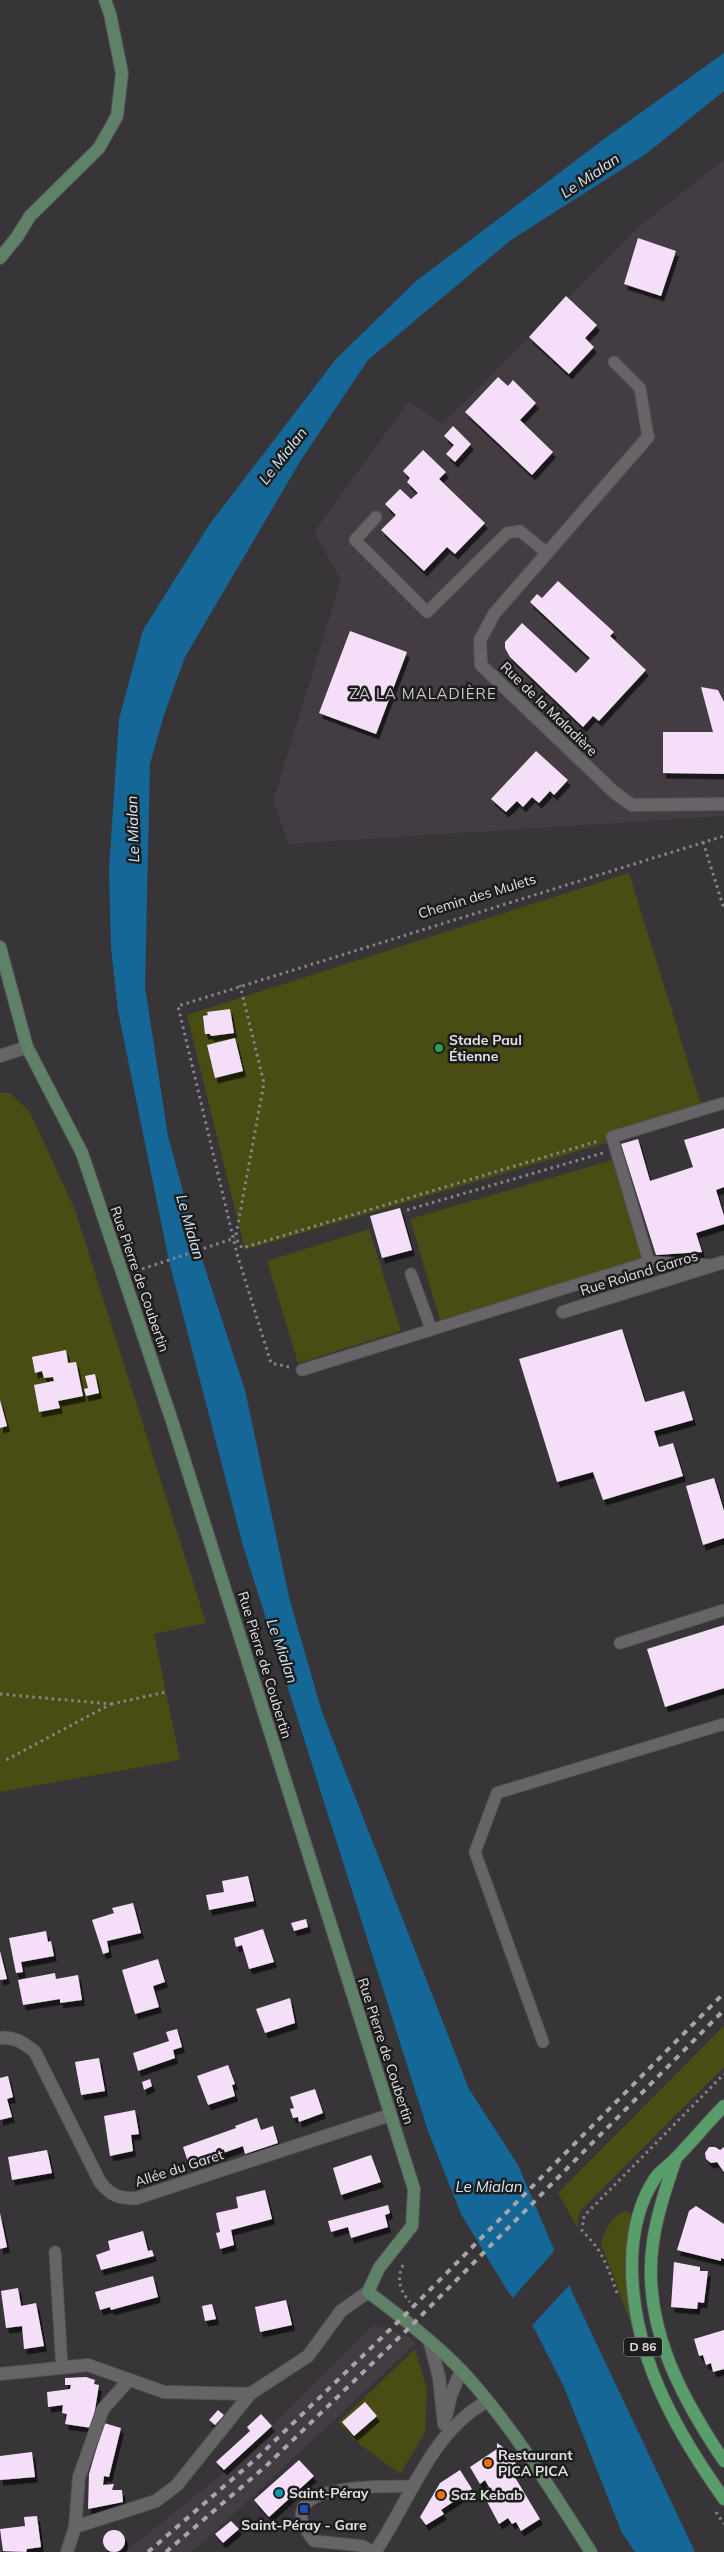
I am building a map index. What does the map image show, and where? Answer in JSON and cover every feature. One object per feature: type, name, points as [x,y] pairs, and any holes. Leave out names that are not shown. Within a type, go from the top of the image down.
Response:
[{"type":"main road","name":"D 86","points":[[724,2106],[654,2179],[641,2207],[633,2242],[634,2308],[645,2356],[657,2385],[685,2439],[724,2499]]},
{"type":"main road","name":"D 86","points":[[675,2159],[664,2193],[653,2242],[650,2273],[652,2302],[664,2352],[674,2377],[687,2402],[724,2461]]},
{"type":"street","points":[[0,258],[17,237],[30,216],[99,148],[118,116],[122,73],[105,0]]},
{"type":"street","name":"Rue de la Maladière","points":[[648,437],[494,614],[480,640],[482,665],[615,793],[632,805],[724,804]]},
{"type":"street","name":"Rue Pierre de Coubertin","points":[[0,947],[27,1047],[82,1153],[173,1424],[414,2189],[412,2226],[379,2268],[368,2292]]},
{"type":"street","points":[[0,1056],[27,1047]]},
{"type":"street","name":"Rue Roland Garros","points":[[563,1312],[719,1264]]},
{"type":"street","name":"Allée du Garet","points":[[0,2038],[23,2042],[35,2052],[100,2182],[108,2192],[120,2199],[137,2198],[390,2115]]},
{"type":"street","points":[[75,2527],[156,2501],[177,2486],[250,2394],[308,2356],[341,2311],[368,2292],[403,2317],[461,2371],[527,2453],[590,2552]]},
{"type":"street","points":[[430,2343],[438,2377],[444,2424]]},
{"type":"street","points":[[0,2374],[88,2365],[164,2392],[250,2394]]},
{"type":"street","points":[[438,2445],[451,2395],[461,2371]]},
{"type":"street","points":[[67,2552],[75,2527],[79,2477],[103,2408],[129,2380]]},
{"type":"street","points":[[374,2552],[395,2523],[438,2445],[460,2420],[486,2402]]},
{"type":"lane","points":[[614,362],[640,388],[648,437]]},
{"type":"lane","points":[[376,517],[355,540],[426,612],[508,533],[520,531],[547,553]]},
{"type":"lane","points":[[649,1262],[612,1137],[724,1103]]},
{"type":"lane","points":[[302,1370],[649,1262],[719,1264]]},
{"type":"lane","points":[[411,1274],[430,1329]]},
{"type":"lane","points":[[620,1643],[724,1610]]},
{"type":"lane","points":[[543,2042],[475,1852],[497,1793],[724,1724]]},
{"type":"lane","points":[[55,2252],[62,2368]]},
{"type":"lane","points":[[374,2552],[363,2546],[337,2545],[314,2541],[306,2531],[302,2520],[304,2509],[311,2500],[322,2493],[335,2489],[414,2486]]},
{"type":"path","name":"Chemin des Mulets","points":[[235,1238],[178,1006],[240,985],[724,836]]},
{"type":"path","points":[[703,842],[724,909]]},
{"type":"path","points":[[240,985],[264,1083],[235,1238],[238,1254],[271,1363],[302,1370]]},
{"type":"path","points":[[235,1238],[242,1248],[612,1137]]},
{"type":"path","points":[[407,1210],[615,1149]]},
{"type":"path","points":[[149,1265],[235,1238]]},
{"type":"path","points":[[6,1760],[110,1704],[166,1692]]},
{"type":"path","points":[[0,1694],[110,1704]]},
{"type":"path","points":[[582,2231],[584,2216],[724,2074]]},
{"type":"path","points":[[404,2263],[400,2272],[399,2284],[401,2293],[414,2306]]},
{"type":"shaded area","points":[[724,160],[724,816],[289,844],[273,801],[341,580],[314,532],[409,401],[443,424],[637,228]]},
{"type":"shaded area","points":[[374,2325],[409,2337],[415,2344],[207,2539],[190,2552],[125,2552],[219,2477]]},
{"type":"green space","name":"Stade Paul Étienne","points":[[629,873],[704,1114],[245,1250],[187,1015]]},
{"type":"green space","points":[[0,1093],[10,1093],[30,1112],[75,1210],[206,1623],[154,1634],[180,1760],[0,1792]]},
{"type":"green space","points":[[612,1160],[642,1260],[440,1320],[410,1219]]},
{"type":"green space","points":[[369,1229],[401,1331],[298,1363],[267,1261]]},
{"type":"green space","points":[[724,2026],[724,2067],[582,2209],[578,2216],[578,2229],[558,2193]]},
{"type":"green space","points":[[626,2211],[632,2214],[632,2321],[630,2321],[601,2244],[604,2234],[613,2220]]},
{"type":"green space","points":[[415,2349],[427,2390],[425,2433],[400,2474],[354,2440],[339,2422]]},
{"type":"water","name":"Le Mialan","points":[[724,53],[724,91],[646,154],[511,240],[368,360],[301,460],[185,657],[164,715],[150,764],[145,987],[168,1136],[199,1250],[245,1390],[290,1601],[322,1712],[469,2089],[518,2165],[573,2294],[695,2552],[635,2552],[622,2533],[564,2387],[535,2330],[505,2287],[461,2214],[428,2131],[243,1546],[169,1261],[118,1011],[111,948],[109,869],[119,719],[143,630],[209,525],[336,359],[415,282],[604,139]]},
{"type":"pier","points":[[556,2249],[571,2283],[530,2328],[511,2300]]},
{"type":"building","points":[[638,238],[676,251],[661,296],[624,284]]},
{"type":"building","points":[[566,296],[597,325],[585,338],[594,347],[569,374],[529,337]]},
{"type":"building","points":[[498,377],[508,386],[513,380],[536,403],[520,420],[553,452],[532,475],[465,412]]},
{"type":"building","points":[[453,426],[471,444],[455,462],[446,454],[454,445],[444,436]]},
{"type":"building","points":[[423,450],[446,472],[439,479],[485,523],[455,554],[447,547],[424,571],[381,530],[396,515],[385,504],[400,489],[411,499],[418,493],[407,482],[410,478],[403,471]]},
{"type":"building","points":[[558,581],[614,632],[610,636],[646,670],[599,721],[593,716],[583,727],[510,657],[505,648],[505,642],[522,623],[576,673],[590,658],[530,602],[537,594],[542,598]]},
{"type":"building","points":[[350,631],[407,652],[376,734],[319,713]]},
{"type":"building","points":[[701,687],[718,690],[724,702],[724,774],[663,773],[663,732],[713,732]]},
{"type":"building","points":[[536,751],[568,780],[554,795],[550,791],[539,803],[532,797],[523,807],[517,801],[506,812],[491,799]]},
{"type":"building","points":[[230,1009],[234,1033],[211,1036],[210,1034],[205,1034],[203,1016],[208,1015],[207,1012]]},
{"type":"building","points":[[235,1038],[243,1071],[215,1078],[207,1045]]},
{"type":"building","points":[[724,1128],[724,1187],[716,1190],[724,1216],[724,1224],[696,1233],[702,1252],[656,1255],[621,1144],[638,1139],[650,1181],[693,1167],[684,1140]]},
{"type":"building","points":[[400,1208],[412,1250],[382,1258],[370,1216]]},
{"type":"building","points":[[622,1329],[645,1402],[684,1391],[693,1420],[654,1431],[659,1447],[673,1443],[683,1476],[603,1500],[593,1472],[557,1482],[519,1359]]},
{"type":"building","points":[[66,1350],[68,1363],[76,1362],[83,1396],[58,1401],[60,1408],[39,1412],[34,1385],[54,1381],[53,1377],[44,1378],[42,1371],[35,1373],[32,1357]]},
{"type":"building","points":[[95,1374],[99,1393],[86,1396],[84,1389],[88,1388],[85,1376]]},
{"type":"building","points":[[0,1400],[7,1426],[0,1428]]},
{"type":"building","points":[[714,1478],[724,1511],[724,1538],[703,1545],[686,1486]]},
{"type":"building","points":[[724,1625],[724,1688],[665,1707],[647,1649]]},
{"type":"building","points":[[248,1876],[254,1901],[209,1910],[206,1895],[224,1892],[222,1881]]},
{"type":"building","points":[[133,1903],[141,1933],[107,1941],[109,1952],[103,1954],[92,1920],[114,1913],[112,1908]]},
{"type":"building","points":[[306,1919],[308,1927],[294,1931],[291,1923]]},
{"type":"building","points":[[263,1929],[274,1962],[249,1969],[242,1945],[236,1947],[234,1938]]},
{"type":"building","points":[[46,1931],[48,1942],[51,1941],[54,1956],[21,1962],[23,1972],[16,1973],[9,1938]]},
{"type":"building","points":[[0,1951],[7,1979],[0,1980]]},
{"type":"building","points":[[158,1959],[165,1982],[153,1986],[159,2007],[135,2014],[122,1970]]},
{"type":"building","points":[[55,1973],[56,1979],[78,1975],[82,2000],[60,2003],[60,1999],[23,2005],[18,1980]]},
{"type":"building","points":[[290,1998],[295,2023],[265,2033],[256,2009]]},
{"type":"building","points":[[177,2029],[182,2047],[173,2050],[175,2058],[138,2071],[133,2053],[169,2041],[166,2032]]},
{"type":"building","points":[[99,2058],[105,2091],[81,2095],[75,2062]]},
{"type":"building","points":[[228,2065],[235,2084],[232,2085],[235,2096],[208,2105],[197,2076]]},
{"type":"building","points":[[8,2076],[13,2097],[7,2099],[12,2117],[0,2120],[0,2078]]},
{"type":"building","points":[[150,2079],[152,2086],[144,2090],[142,2082]]},
{"type":"building","points":[[315,2089],[323,2113],[299,2122],[298,2117],[293,2118],[290,2109],[294,2108],[290,2097]]},
{"type":"building","points":[[135,2110],[139,2134],[131,2135],[133,2151],[110,2156],[104,2116]]},
{"type":"building","points":[[257,2118],[261,2130],[273,2126],[278,2143],[245,2154],[243,2146],[189,2165],[183,2147],[236,2128],[235,2126]]},
{"type":"building","points":[[709,2147],[715,2147],[720,2150],[724,2147],[724,2172],[717,2162],[711,2163],[706,2159],[705,2153]]},
{"type":"building","points":[[47,2150],[52,2173],[12,2180],[8,2157]]},
{"type":"building","points":[[371,2155],[381,2182],[341,2195],[333,2168]]},
{"type":"building","points":[[265,2190],[272,2219],[231,2230],[234,2245],[220,2249],[216,2233],[220,2232],[216,2213],[238,2208],[236,2197]]},
{"type":"building","points":[[388,2205],[390,2213],[385,2215],[388,2227],[351,2238],[348,2227],[331,2232],[328,2221]]},
{"type":"building","points":[[696,2206],[724,2224],[724,2259],[721,2258],[721,2261],[677,2250],[689,2211]]},
{"type":"building","points":[[0,2213],[7,2247],[0,2249]]},
{"type":"building","points":[[143,2231],[148,2251],[152,2250],[154,2256],[101,2270],[96,2255],[110,2250],[108,2241]]},
{"type":"building","points":[[674,2262],[700,2267],[700,2271],[708,2271],[704,2303],[698,2302],[697,2309],[671,2307]]},
{"type":"building","points":[[153,2276],[158,2297],[111,2310],[110,2307],[100,2310],[95,2292]]},
{"type":"building","points":[[18,2288],[21,2306],[36,2303],[44,2346],[24,2349],[22,2326],[6,2328],[1,2291]]},
{"type":"building","points":[[286,2300],[292,2325],[260,2332],[255,2307]]},
{"type":"building","points":[[212,2304],[216,2319],[205,2321],[202,2306]]},
{"type":"building","points":[[724,2330],[724,2369],[713,2372],[711,2363],[706,2365],[703,2355],[699,2356],[694,2339]]},
{"type":"building","points":[[86,2377],[95,2380],[94,2384],[99,2385],[92,2428],[65,2424],[67,2414],[62,2413],[63,2405],[48,2407],[47,2392],[70,2389],[71,2385],[65,2385],[65,2378]]},
{"type":"building","points":[[365,2402],[377,2416],[354,2436],[342,2422]]},
{"type":"building","points":[[218,2410],[224,2415],[215,2425],[209,2420]]},
{"type":"building","points":[[261,2414],[272,2426],[224,2470],[216,2462],[250,2431],[247,2427]]},
{"type":"building","points":[[104,2423],[121,2428],[109,2477],[104,2476],[103,2485],[114,2484],[112,2490],[122,2490],[123,2502],[88,2509],[89,2474]]},
{"type":"building","points":[[497,2443],[507,2450],[520,2470],[513,2474],[540,2519],[521,2531],[516,2522],[512,2524],[508,2518],[499,2524],[483,2494],[490,2489],[485,2480],[480,2484],[470,2467],[497,2449]]},
{"type":"building","points":[[32,2452],[35,2477],[0,2480],[0,2456]]},
{"type":"building","name":"Saint-Péray","points":[[299,2460],[314,2476],[269,2517],[254,2500]]},
{"type":"building","points":[[460,2470],[472,2489],[441,2510],[444,2514],[426,2525],[420,2517],[440,2483]]},
{"type":"building","points":[[37,2516],[41,2547],[27,2549],[26,2552],[3,2551],[0,2529],[25,2526],[24,2517]]},
{"type":"building","points":[[231,2521],[239,2529],[223,2543],[215,2534]]},
{"type":"building","points":[[114,2530],[122,2533],[125,2541],[122,2549],[114,2552],[106,2549],[103,2541],[106,2533]]},
{"type":"railway","points":[[148,2552],[258,2457],[403,2317],[724,1993]]},
{"type":"railway","points":[[166,2552],[266,2466],[411,2326],[724,2010]]},
{"type":"place","name":"Stade Paul Étienne","points":[[439,1048]]},
{"type":"place","name":"Restaurant PICA PICA","points":[[488,2463]]},
{"type":"place","name":"Saint-Péray","points":[[279,2493]]},
{"type":"place","name":"Saz Kebab","points":[[441,2495]]},
{"type":"place","name":"Saint-Péray - Gare","points":[[304,2509]]},
{"type":"district","name":"ZA LA MALADIÈRE","points":[[423,694]]}]
